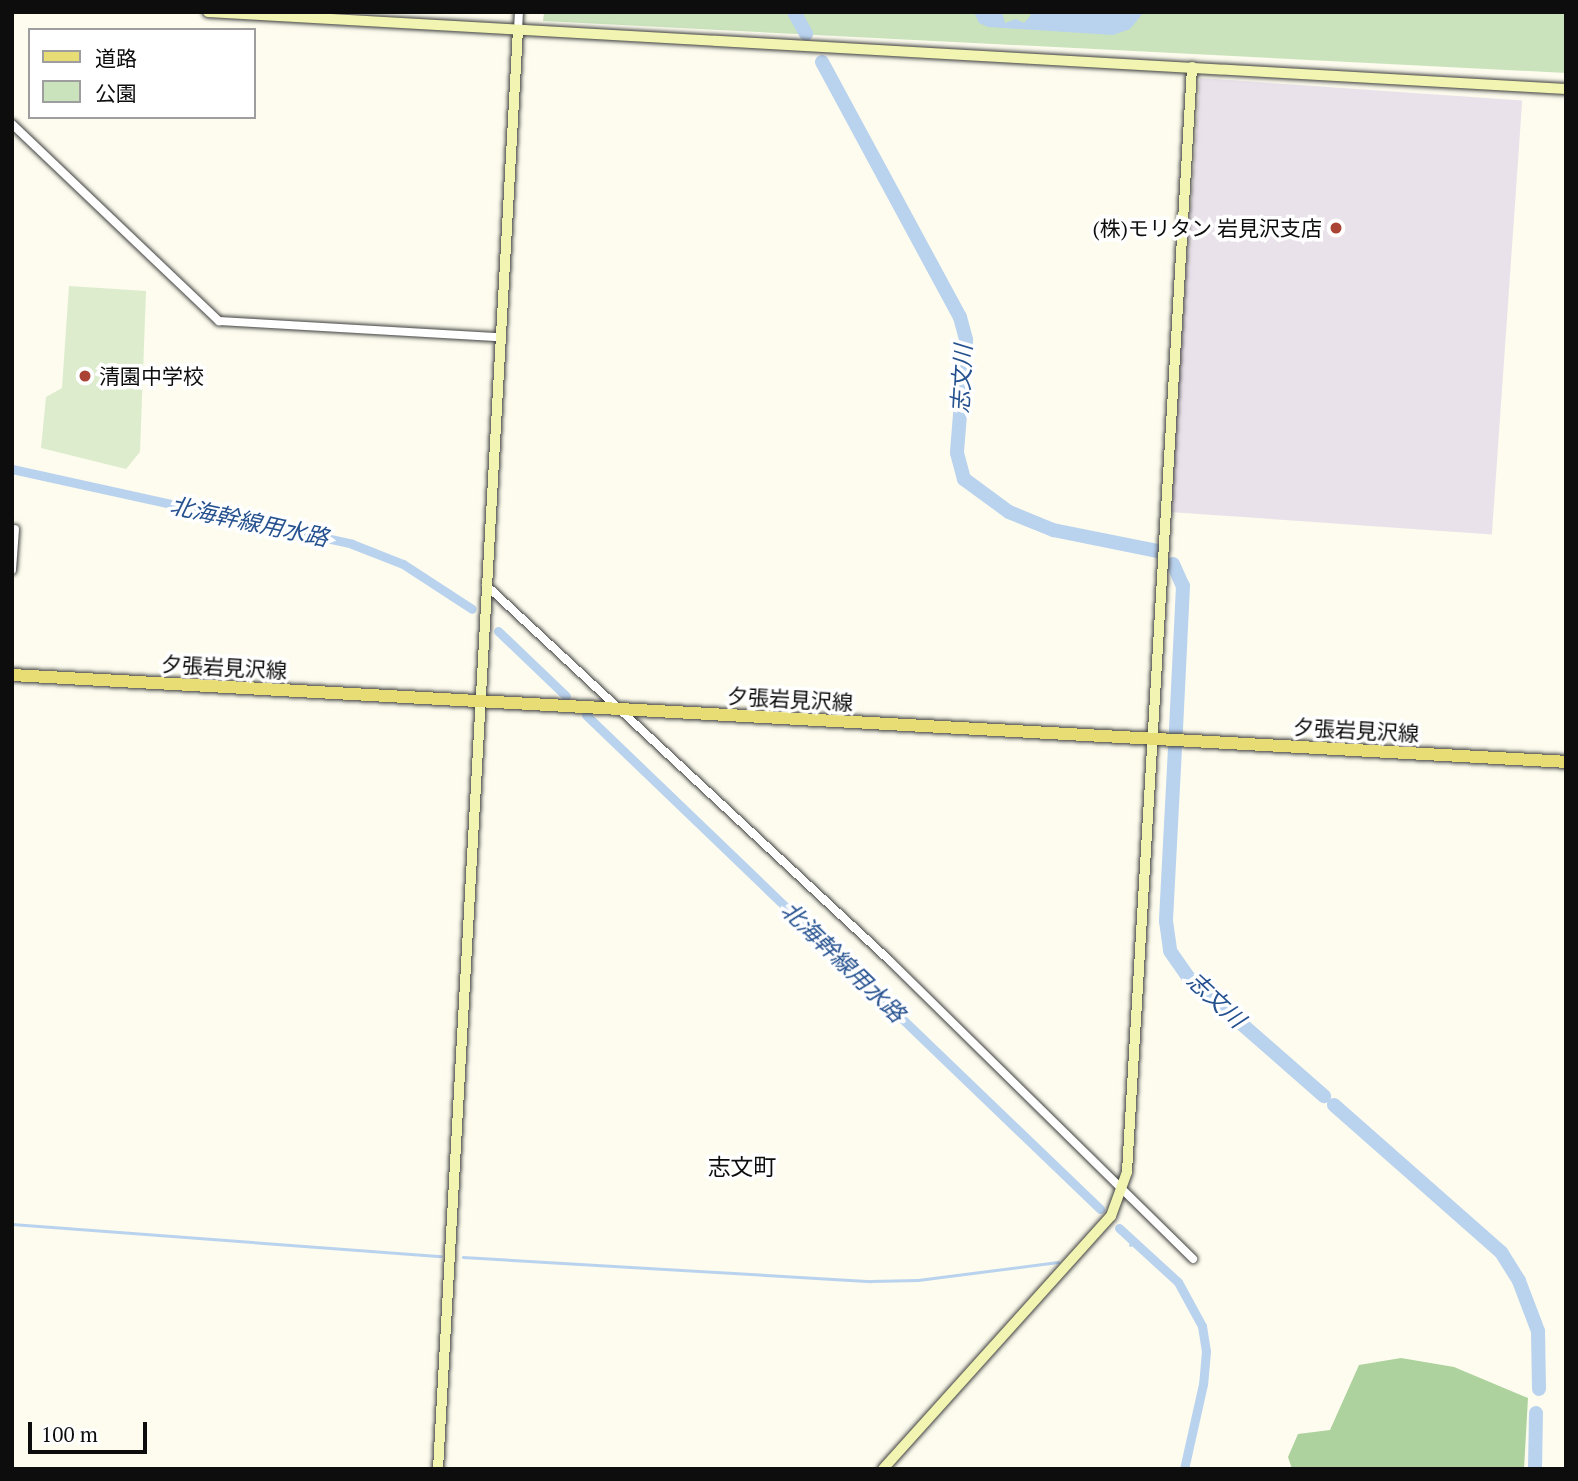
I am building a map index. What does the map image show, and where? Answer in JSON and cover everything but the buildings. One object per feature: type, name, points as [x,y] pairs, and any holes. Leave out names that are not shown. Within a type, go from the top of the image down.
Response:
[{"type":"main road","name":"夕張岩見沢線","points":[[12,675],[1566,762]]},
{"type":"street","points":[[208,12],[1566,89]]},
{"type":"street","points":[[438,1469],[478,701],[519,12]]},
{"type":"street","points":[[883,1469],[1086,1246],[1111,1216],[1123,1190],[1129,1148],[1192,67]]},
{"type":"street","points":[[12,124],[219,321],[500,337]]},
{"type":"street","points":[[12,570],[15,529]]},
{"type":"street","points":[[486,584],[890,961],[1193,1259]]},
{"type":"shaded area","points":[[1200,78],[1522,101],[1492,534],[1170,512]]},
{"type":"green space","points":[[544,12],[1566,12],[1566,73],[543,21]]},
{"type":"green space","points":[[69,286],[146,291],[140,452],[126,469],[41,448],[46,397],[62,388]]},
{"type":"green space","points":[[1401,1358],[1454,1367],[1528,1398],[1524,1469],[1292,1469],[1288,1457],[1298,1434],[1330,1430],[1359,1365]]},
{"type":"water","points":[[974,12],[1002,12],[1005,23],[1016,19],[1024,23],[1031,15],[1028,12],[1144,12],[1130,29],[1113,35],[988,27],[979,23]]},
{"type":"waterway","name":"志文川","points":[[794,12],[806,34]]},
{"type":"waterway","name":"志文川","points":[[822,62],[960,317],[966,340],[957,453],[964,479],[1009,512],[1053,530],[1157,551]]},
{"type":"waterway","name":"北海幹線用水路","points":[[12,469],[352,544],[403,564],[472,609]]},
{"type":"waterway","name":"志文川","points":[[1173,564],[1183,586],[1176,731]]},
{"type":"waterway","name":"北海幹線用水路","points":[[498,631],[566,696]]},
{"type":"waterway","name":"北海幹線用水路","points":[[586,715],[1100,1209]]},
{"type":"waterway","name":"志文川","points":[[1175,748],[1166,921],[1170,951],[1188,977],[1324,1096]]},
{"type":"waterway","name":"志文川","points":[[1334,1105],[1501,1252],[1519,1281],[1538,1331],[1539,1389]]},
{"type":"waterway","points":[[12,1224],[441,1256]]},
{"type":"waterway","name":"北海幹線用水路","points":[[1119,1228],[1178,1282],[1202,1326],[1206,1351],[1203,1384],[1184,1469]]},
{"type":"waterway","name":"北海幹線用水路","points":[[1130,1245],[1135,1242]]},
{"type":"waterway","points":[[463,1257],[870,1281],[918,1280],[1058,1262]]},
{"type":"waterway","name":"志文川","points":[[1535,1469],[1536,1413]]},
{"type":"place","name":"(株)モリタン 岩見沢支店","points":[[1336,228]]},
{"type":"place","name":"清園中学校","points":[[85,376]]},
{"type":"district","name":"志文町","points":[[742,1167]]}]
